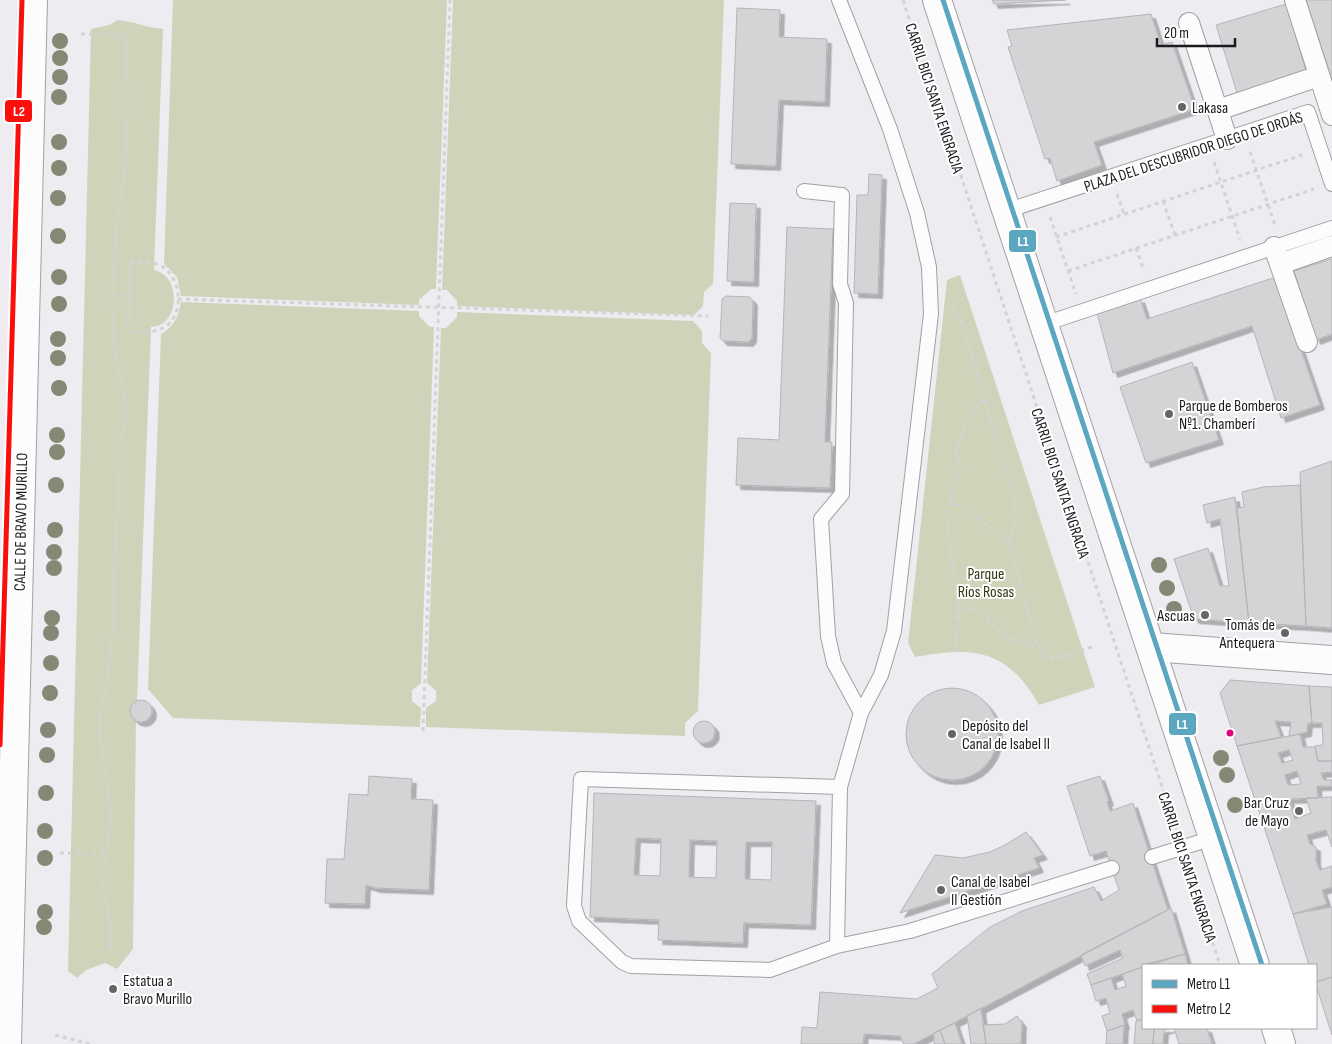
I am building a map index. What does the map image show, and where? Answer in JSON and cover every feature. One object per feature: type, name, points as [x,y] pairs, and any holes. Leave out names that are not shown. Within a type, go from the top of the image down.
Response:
[{"type":"main road","name":"CALLE DE BRAVO MURILLO","points":[[7,1044],[7,785],[33,0]]},
{"type":"main road","points":[[937,0],[1255,964]]},
{"type":"main road","points":[[1150,647],[1332,660]]},
{"type":"main road","points":[[1276,1029],[1281,1044]]},
{"type":"street","points":[[1295,0],[1332,115]]},
{"type":"street","points":[[1189,23],[1218,110],[1235,136]]},
{"type":"street","points":[[1218,110],[1319,76]]},
{"type":"street","points":[[1308,342],[1278,252],[1332,246]]},
{"type":"lane","points":[[837,946],[840,787],[861,713],[881,676],[894,631],[931,314],[929,267],[917,214],[890,129],[839,0]]},
{"type":"lane","name":"PLAZA DEL DESCUBRIDOR DIEGO DE ORDÁS","points":[[1006,211],[1308,112],[1332,183]]},
{"type":"lane","points":[[804,191],[842,195],[840,284],[846,303],[842,494],[821,519],[828,636],[834,663],[861,713]]},
{"type":"lane","points":[[1044,324],[1246,256],[1278,252],[1332,228]]},
{"type":"lane","points":[[840,787],[581,779],[574,906],[579,921],[622,962],[631,966],[770,970],[837,946],[910,931],[1112,868]]},
{"type":"lane","points":[[1152,857],[1213,838]]},
{"type":"path","points":[[423,730],[450,0]]},
{"type":"path","name":"CARRIL BICI SANTA ENGRACIA","points":[[902,0],[1220,964]]},
{"type":"path","points":[[81,34],[126,35],[128,104],[125,169],[117,220],[112,295],[114,346],[126,408],[125,424],[117,454],[119,494],[114,568],[113,632],[105,693],[100,715],[100,733],[111,812],[108,854],[103,881],[111,928],[110,951]]},
{"type":"path","points":[[1235,136],[1256,170],[1267,204],[1278,252]]},
{"type":"path","points":[[1208,145],[1246,256]]},
{"type":"path","points":[[1320,148],[1056,237],[1068,271],[1332,183]]},
{"type":"path","points":[[1163,201],[1175,235]]},
{"type":"path","points":[[130,262],[154,263],[172,275],[178,299],[174,316],[165,327],[151,333],[128,331],[129,296],[130,262]]},
{"type":"path","points":[[112,295],[129,296]]},
{"type":"path","points":[[178,299],[708,316]]},
{"type":"path","points":[[954,306],[964,328],[1013,493],[1016,522],[1009,541],[1037,643],[1044,653],[1055,659],[1095,646]]},
{"type":"path","points":[[955,652],[960,608],[948,532],[950,499],[960,465],[956,452],[958,442],[972,412],[984,398]]},
{"type":"path","points":[[950,499],[1009,541]]},
{"type":"path","points":[[960,608],[975,609],[1010,639],[1024,644],[1037,643]]},
{"type":"path","points":[[60,853],[108,854]]},
{"type":"path","points":[[55,1035],[90,1044]]},
{"type":"green space","points":[[173,0],[447,0],[436,289],[431,289],[419,300],[419,305],[181,296],[177,277],[164,264]]},
{"type":"green space","points":[[453,0],[724,0],[713,284],[704,292],[703,306],[694,315],[457,306],[457,301],[447,290],[442,290]]},
{"type":"green space","points":[[118,20],[163,29],[154,270],[163,274],[169,281],[173,290],[174,300],[168,319],[161,325],[151,327],[137,701],[131,706],[130,715],[136,721],[133,949],[117,969],[105,963],[86,970],[77,978],[68,971],[91,29],[109,25]]},
{"type":"green space","name":"Parque Ríos Rosas","points":[[960,275],[1095,687],[1039,705],[1027,686],[1001,662],[987,656],[955,652],[915,657],[908,643],[947,280]]},
{"type":"green space","points":[[181,302],[419,311],[419,316],[430,327],[434,327],[421,683],[412,690],[412,701],[421,708],[420,727],[173,718],[148,689],[161,334],[170,328],[175,321]]},
{"type":"green space","points":[[457,312],[693,321],[702,331],[702,343],[711,353],[698,711],[685,723],[685,736],[426,727],[426,708],[436,701],[436,691],[427,683],[441,328],[446,328],[457,317]]},
{"type":"building","points":[[992,0],[1066,0],[994,4]]},
{"type":"building","points":[[1306,0],[1332,0],[1332,80]]},
{"type":"building","points":[[1286,4],[1307,74],[1238,96],[1216,25]]},
{"type":"building","points":[[737,8],[780,10],[779,37],[827,39],[825,102],[779,100],[776,166],[731,164]]},
{"type":"building","points":[[1151,14],[1161,45],[1172,42],[1195,109],[1094,142],[1102,165],[1057,181],[1050,158],[1045,159],[1008,47],[1012,46],[1007,30]]},
{"type":"building","points":[[869,174],[882,175],[878,294],[854,293],[857,195],[868,195]]},
{"type":"building","points":[[730,203],[756,204],[754,282],[727,281]]},
{"type":"building","points":[[787,227],[833,229],[825,442],[832,442],[830,488],[736,485],[738,438],[779,440]]},
{"type":"building","points":[[1332,259],[1332,334],[1316,340],[1294,271]]},
{"type":"building","points":[[1276,277],[1320,405],[1281,418],[1252,326],[1113,373],[1097,313],[1140,298],[1147,319]]},
{"type":"building","points":[[726,296],[750,297],[753,301],[752,338],[749,342],[723,341],[720,338],[722,299]]},
{"type":"building","name":"Parque de Bomberos Nº1. Chamberí","points":[[1192,362],[1219,440],[1146,463],[1120,387]]},
{"type":"building","points":[[1332,461],[1332,628],[1306,626],[1300,472]]},
{"type":"building","points":[[1300,485],[1306,626],[1249,623],[1237,508],[1244,507],[1242,492],[1263,487]]},
{"type":"building","points":[[1235,497],[1249,623],[1194,619],[1174,559],[1208,548],[1220,586],[1229,586],[1220,519],[1207,523],[1203,505]]},
{"type":"building","points":[[1230,680],[1309,686],[1312,723],[1308,723],[1307,732],[1289,736],[1291,722],[1275,721],[1281,737],[1237,746],[1220,693]]},
{"type":"building","points":[[1309,686],[1332,687],[1332,761],[1318,761],[1315,746],[1323,745],[1322,723],[1312,723]]},
{"type":"building","name":"Depósito del Canal de Isabel II","points":[[943,688],[961,688],[978,695],[991,708],[998,725],[998,743],[991,760],[978,773],[961,780],[943,780],[926,773],[913,760],[906,743],[906,725],[913,708],[926,695]]},
{"type":"building","points":[[141,700],[149,703],[152,711],[149,719],[141,722],[133,719],[130,711],[133,703]]},
{"type":"building","points":[[704,721],[712,724],[715,732],[712,740],[704,743],[696,740],[693,732],[696,724]]},
{"type":"building","points":[[1300,734],[1303,747],[1315,747],[1318,761],[1332,761],[1332,772],[1321,773],[1324,780],[1332,780],[1332,786],[1317,786],[1318,798],[1255,800],[1237,746]],"holes":[[[1289,750],[1293,760],[1282,763],[1278,753]],[[1297,771],[1301,784],[1288,785],[1285,775]]]},
{"type":"building","points":[[369,776],[412,779],[411,799],[433,800],[429,890],[376,888],[366,885],[365,904],[325,903],[327,859],[344,859],[349,794],[368,795]]},
{"type":"building","points":[[1100,776],[1109,801],[1107,802],[1110,811],[1133,803],[1168,910],[914,1044],[904,1044],[900,1036],[864,1034],[863,1044],[801,1044],[802,1027],[817,1028],[820,992],[917,999],[938,988],[932,974],[990,927],[1022,911],[1094,887],[1101,901],[1119,890],[1106,851],[1090,856],[1067,786]]},
{"type":"building","points":[[594,793],[816,801],[811,925],[744,923],[743,943],[658,940],[659,920],[590,917]],"holes":[[[636,838],[661,839],[660,876],[634,875]],[[690,840],[717,841],[716,878],[689,877]],[[746,842],[772,842],[771,880],[745,879]]]},
{"type":"building","points":[[1332,797],[1332,847],[1326,830],[1307,835],[1310,844],[1316,847],[1316,861],[1320,870],[1332,866],[1332,887],[1322,890],[1327,904],[1293,914],[1255,800],[1289,799],[1295,819],[1311,813],[1306,798]]},
{"type":"building","name":"Canal de Isabel II Gestión","points":[[1026,832],[1043,855],[1034,858],[1039,868],[900,913],[935,855],[963,858],[990,852]]},
{"type":"building","points":[[1332,907],[1332,977],[1317,982],[1317,964],[1309,964],[1293,914]]},
{"type":"building","points":[[1171,908],[1185,954],[1142,964],[1142,967],[1091,985],[1087,974],[1123,958],[1120,950],[1085,966],[1081,955]]},
{"type":"building","points":[[1185,954],[1188,964],[1152,964]]},
{"type":"building","points":[[1142,967],[1142,1019],[1137,1021],[1133,1010],[1122,1014],[1125,1025],[1107,1031],[1102,1016],[1110,1013],[1106,998],[1096,1001],[1091,985],[1111,978],[1115,990],[1126,986],[1122,974]]},
{"type":"building","points":[[1332,977],[1332,1035],[1317,988],[1317,982]]},
{"type":"building","points":[[981,1008],[986,1044],[971,1044],[967,1016]]},
{"type":"building","points":[[1017,1016],[1022,1023],[1021,1044],[986,1044],[983,1025],[1005,1024]]},
{"type":"building","points":[[1142,1019],[1142,1029],[1154,1029],[1153,1044],[1134,1044],[1136,1021]]},
{"type":"building","points":[[955,1023],[962,1044],[945,1044],[940,1030]]},
{"type":"building","points":[[1124,1025],[1123,1044],[1106,1044],[1107,1031]]},
{"type":"building","points":[[1154,1029],[1168,1029],[1164,1030],[1163,1044],[1153,1044]]},
{"type":"building","points":[[1174,1029],[1207,1029],[1212,1044],[1179,1044]]},
{"type":"building","points":[[940,1030],[945,1044],[934,1044],[934,1033]]},
{"type":"metro line","name":"L2","points":[[0,745],[22,0]]},
{"type":"metro line","name":"L1","points":[[943,0],[1262,964]]},
{"type":"place","name":"Lakasa","points":[[1182,107]]},
{"type":"place","name":"Parque de Bomberos Nº1. Chamberí","points":[[1169,414]]},
{"type":"place","name":"Ascuas","points":[[1205,615]]},
{"type":"place","name":"Tomás de Antequera","points":[[1285,633]]},
{"type":"place","name":"Depósito del Canal de Isabel II","points":[[952,734]]},
{"type":"place","name":"Bar Cruz de Mayo","points":[[1299,811]]},
{"type":"place","name":"Canal de Isabel II Gestión","points":[[941,890]]},
{"type":"place","name":"Estatua a Bravo Murillo","points":[[113,989]]}]
